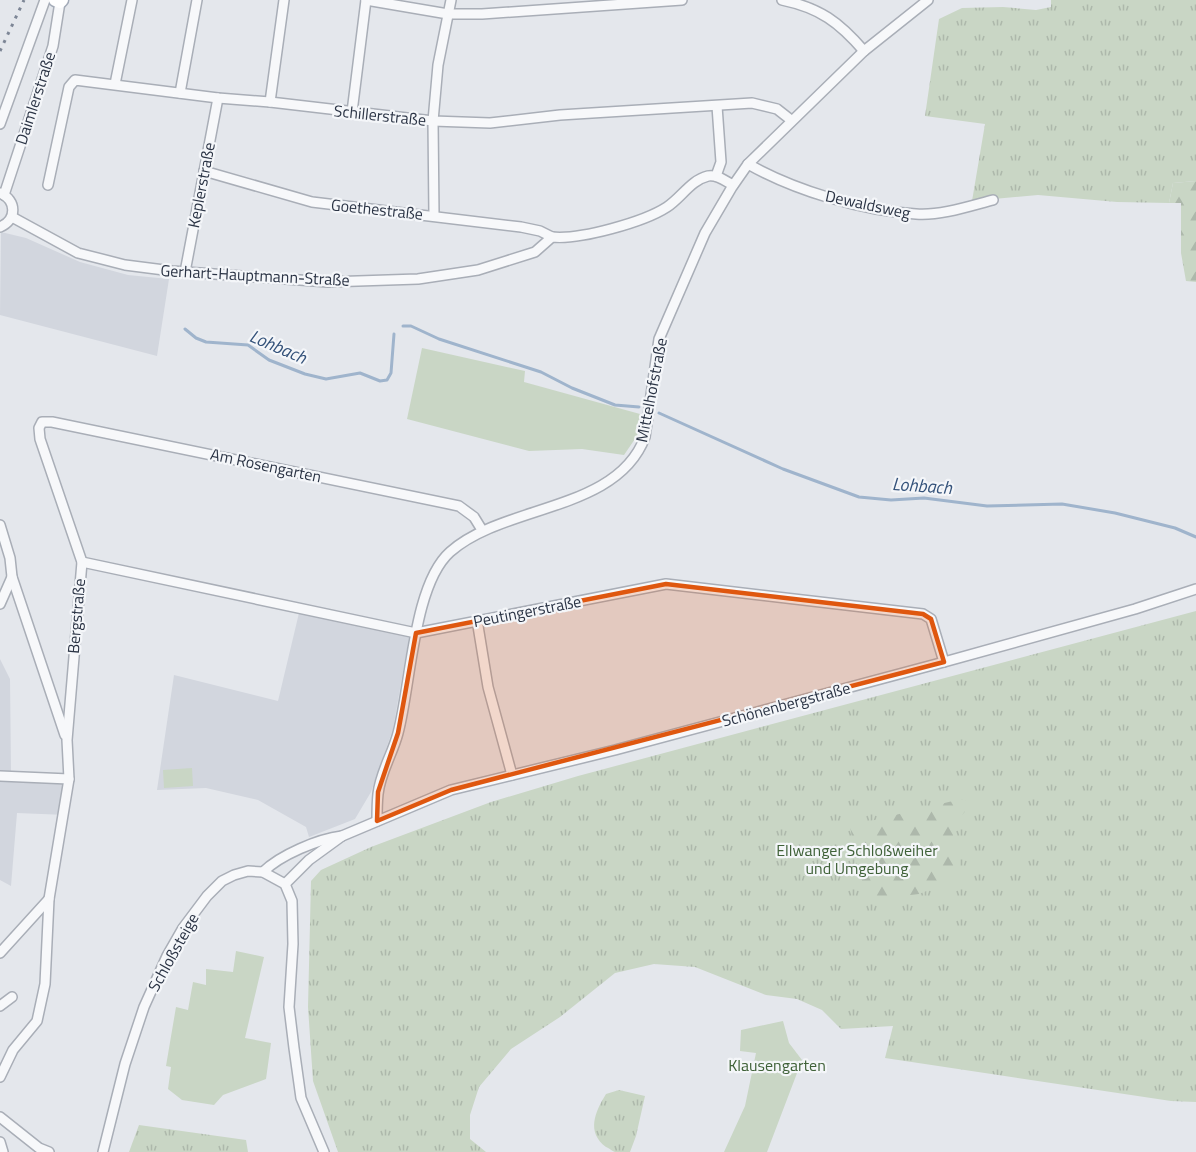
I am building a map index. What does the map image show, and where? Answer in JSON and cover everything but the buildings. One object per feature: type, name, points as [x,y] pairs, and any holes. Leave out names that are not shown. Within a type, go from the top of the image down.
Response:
[{"type":"street","points":[[0,124],[45,0]]},
{"type":"street","points":[[115,84],[132,0]]},
{"type":"street","points":[[180,93],[196,0]]},
{"type":"street","points":[[270,102],[285,0]]},
{"type":"street","points":[[352,112],[366,0],[448,14],[482,14],[559,4],[682,0]]},
{"type":"street","points":[[434,216],[433,121],[438,65],[451,0]]},
{"type":"street","points":[[782,0],[803,4],[824,14],[850,35],[864,51]]},
{"type":"street","name":"Mittelhofstraße","points":[[377,821],[378,792],[398,733],[416,633],[431,579],[441,561],[465,540],[482,530],[591,491],[628,465],[640,451],[645,437],[659,339],[705,233],[733,185],[748,164],[791,120],[864,51],[928,0]]},
{"type":"street","name":"Daimlerstraße","points":[[2,194],[52,45],[59,1]]},
{"type":"street","name":"Schillerstraße","points":[[48,185],[71,83],[75,80],[433,121],[490,123],[560,115],[766,105],[777,109],[791,120]]},
{"type":"street","name":"Keplerstraße","points":[[185,272],[218,98]]},
{"type":"street","points":[[716,176],[721,162],[717,106]]},
{"type":"street","name":"Dewaldsweg","points":[[748,164],[771,177],[807,191],[865,206],[917,214],[963,208],[993,200]]},
{"type":"street","name":"Goethestraße","points":[[204,171],[312,202],[521,227],[540,231],[552,237]]},
{"type":"street","points":[[552,237],[566,238],[637,222],[668,206],[703,178],[711,175],[733,185]]},
{"type":"street","points":[[0,227],[6,225],[12,217],[13,207],[12,202],[2,194]]},
{"type":"street","name":"Gerhart-Hauptmann-Straße","points":[[12,217],[78,253],[124,265],[185,272],[328,282],[418,279],[478,270],[535,252],[552,237]]},
{"type":"street","name":"Am Rosengarten","points":[[40,425],[46,421],[63,424],[459,506],[474,517],[482,530]]},
{"type":"street","name":"Bergstraße","points":[[0,1077],[13,1050],[37,1021],[45,984],[49,899],[69,779],[67,740],[82,562],[40,439],[40,425]]},
{"type":"street","points":[[0,525],[10,558],[12,577],[67,740]]},
{"type":"street","name":"Peutingerstraße","points":[[82,562],[416,633],[666,584],[923,614],[931,619],[944,662]]},
{"type":"street","points":[[0,604],[12,577]]},
{"type":"street","name":"Schönenbergstraße","points":[[377,821],[451,790],[615,750],[944,662],[1135,609],[1196,589]]},
{"type":"street","points":[[477,620],[488,687],[512,775]]},
{"type":"street","points":[[0,776],[69,779]]},
{"type":"street","points":[[324,1152],[302,1098],[289,1007],[293,944],[291,901],[285,884],[263,872],[279,859],[377,821]]},
{"type":"street","points":[[285,884],[309,860],[342,836]]},
{"type":"street","name":"Schloßsteige","points":[[103,1152],[125,1064],[144,1007],[167,956],[183,928],[207,896],[222,881],[234,875],[263,872]]},
{"type":"street","points":[[0,953],[49,899]]},
{"type":"street","points":[[0,1006],[12,997]]},
{"type":"street","points":[[0,1117],[39,1148],[49,1152]]},
{"type":"street","points":[[0,1142],[3,1152]]},
{"type":"highlighted area","points":[[666,584],[923,614],[931,619],[944,662],[451,790],[377,821],[378,792],[398,733],[416,633]]},
{"type":"shaded area","points":[[1,232],[26,238],[80,262],[128,275],[169,279],[157,356],[0,315]]},
{"type":"shaded area","points":[[299,613],[409,637],[393,729],[371,792],[355,819],[309,837],[306,827],[258,800],[206,788],[157,790],[174,675],[278,701]]},
{"type":"shaded area","points":[[0,659],[10,679],[11,771],[71,777],[66,815],[17,813],[11,886],[0,880]]},
{"type":"green space","points":[[1051,0],[1196,0],[1196,181],[1173,183],[1169,203],[1117,202],[1038,195],[972,201],[985,124],[925,116],[939,19],[962,8],[1003,7],[1036,10],[1051,7]]},
{"type":"green space","points":[[1196,181],[1196,282],[1186,281],[1181,253],[1181,203],[1169,203],[1173,183]]},
{"type":"green space","points":[[422,348],[525,371],[524,382],[640,414],[637,436],[624,455],[582,449],[529,451],[407,419]]},
{"type":"green space","name":"Ellwanger Schloßweiher und Umgebung","points":[[1196,611],[1196,1102],[1171,1101],[885,1058],[893,1026],[841,1029],[822,1010],[797,999],[766,995],[695,967],[654,964],[615,973],[560,1017],[511,1049],[479,1087],[470,1115],[470,1139],[486,1152],[338,1152],[313,1081],[308,1007],[311,881],[321,870],[371,847],[491,802],[578,776]]},
{"type":"green space","points":[[192,768],[193,786],[164,788],[163,770]]},
{"type":"green space","points":[[961,799],[967,801],[969,807],[954,824],[953,844],[960,853],[960,865],[955,877],[919,894],[876,899],[867,895],[857,866],[850,826]]},
{"type":"green space","points":[[236,951],[264,957],[245,1038],[271,1043],[266,1079],[223,1095],[214,1105],[182,1100],[168,1089],[171,1067],[166,1066],[176,1007],[188,1010],[193,982],[206,985],[206,969],[233,972]]},
{"type":"green space","name":"Klausengarten","points":[[783,1021],[789,1043],[802,1060],[767,1152],[724,1152],[745,1106],[756,1053],[740,1051],[741,1030]]},
{"type":"green space","points":[[619,1090],[645,1096],[630,1152],[615,1152],[606,1147],[596,1135],[594,1128],[596,1115],[606,1094]]},
{"type":"green space","points":[[139,1125],[246,1140],[248,1152],[129,1152]]},
{"type":"waterway","name":"Lohbach","points":[[403,326],[411,326],[439,339],[541,372],[572,388],[615,405],[639,407]]},
{"type":"waterway","name":"Lohbach","points":[[185,329],[196,338],[206,342],[248,345],[269,360],[305,374],[326,379],[360,373],[380,381],[387,380],[391,373],[394,334]]},
{"type":"waterway","name":"Lohbach","points":[[659,413],[783,469],[859,497],[891,500],[924,498],[987,506],[1062,504],[1115,513],[1175,528],[1196,537]]},
{"type":"railway","points":[[0,51],[24,0]]}]
